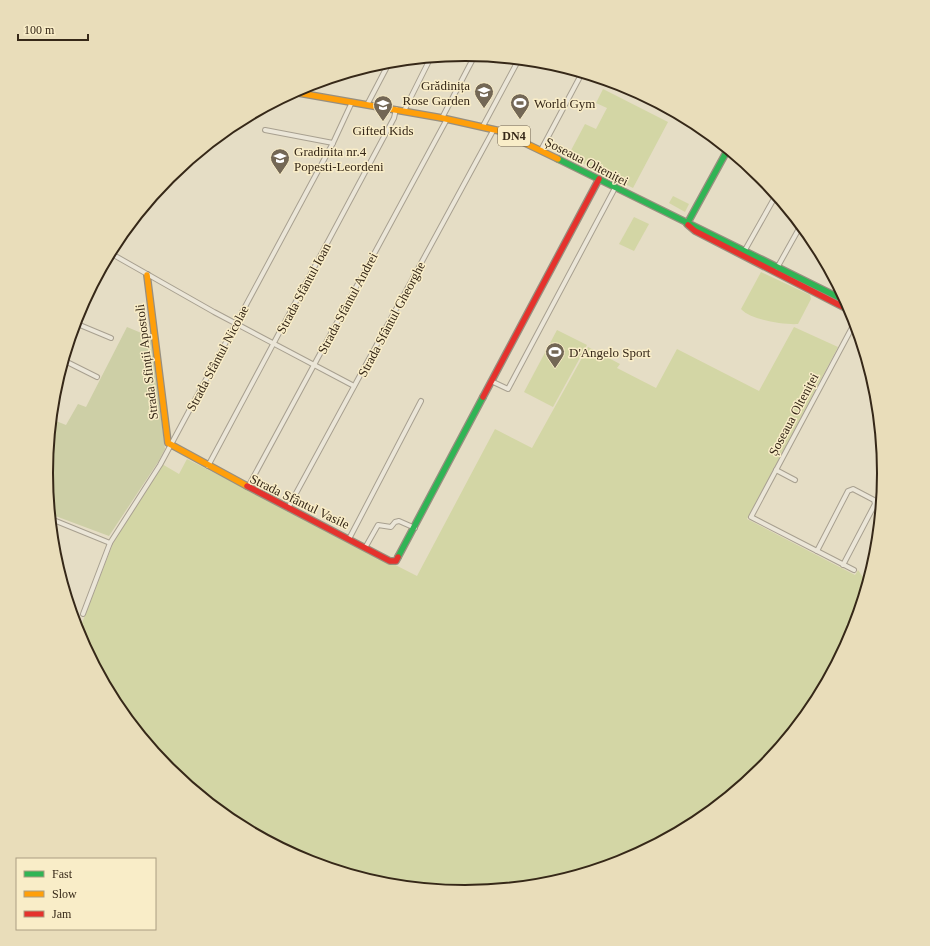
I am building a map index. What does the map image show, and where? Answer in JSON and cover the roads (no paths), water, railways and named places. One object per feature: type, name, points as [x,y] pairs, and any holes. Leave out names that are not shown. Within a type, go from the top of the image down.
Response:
[{"type":"street","name":"Strada Sfântul Andrei","points":[[248,487],[445,118],[472,61]]},
{"type":"street","points":[[404,111],[430,63]]},
{"type":"street","points":[[483,126],[516,65]]},
{"type":"street","points":[[367,105],[386,69]]},
{"type":"street","points":[[541,150],[580,77]]},
{"type":"street","name":"Șoseaua Olteniței","points":[[304,94],[445,118],[483,126],[510,135],[688,224],[698,227],[745,250],[776,270],[842,306]]},
{"type":"street","name":"Strada Sfântul Nicolae","points":[[83,614],[110,543],[160,465],[333,143],[352,102]]},
{"type":"street","name":"Strada Sfântul Ioan","points":[[208,466],[392,121],[396,110]]},
{"type":"street","name":"Strada Sfântul Gheorghe","points":[[288,508],[494,129]]},
{"type":"street","points":[[265,130],[333,143]]},
{"type":"street","points":[[688,224],[725,154]]},
{"type":"street","points":[[348,539],[390,561],[396,561],[415,528],[491,381],[599,180]]},
{"type":"street","points":[[491,381],[508,389],[615,188]]},
{"type":"street","points":[[745,250],[773,199]]},
{"type":"street","name":"Șoseaua Olteniței","points":[[688,224],[695,231],[776,270],[838,297]]},
{"type":"street","points":[[776,270],[798,230]]},
{"type":"street","points":[[115,256],[146,275],[235,324],[354,386]]},
{"type":"street","name":"Strada Sfinții Apostoli","points":[[146,275],[166,437],[170,445]]},
{"type":"street","points":[[80,325],[111,338]]},
{"type":"street","name":"Șoseaua Olteniței","points":[[817,551],[751,516],[851,329]]},
{"type":"street","points":[[68,362],[97,377]]},
{"type":"street","name":"Strada Sfântul Vasile","points":[[170,445],[348,539],[421,402]]},
{"type":"street","points":[[776,470],[795,480]]},
{"type":"street","points":[[843,565],[875,504],[874,500],[853,489],[848,491],[817,551],[843,565],[854,570]]},
{"type":"street","points":[[365,548],[378,525],[391,527],[399,520],[415,528]]},
{"type":"street","points":[[56,522],[110,543]]},
{"type":"place","name":"Grădinița Rose Garden","points":[[484,109]]},
{"type":"place","name":"World Gym","points":[[520,120]]},
{"type":"place","name":"Gifted Kids","points":[[383,122]]},
{"type":"place","name":"Gradinita nr.4 Popesti-Leordeni","points":[[280,175]]},
{"type":"place","name":"D'Angelo Sport","points":[[555,369]]}]
